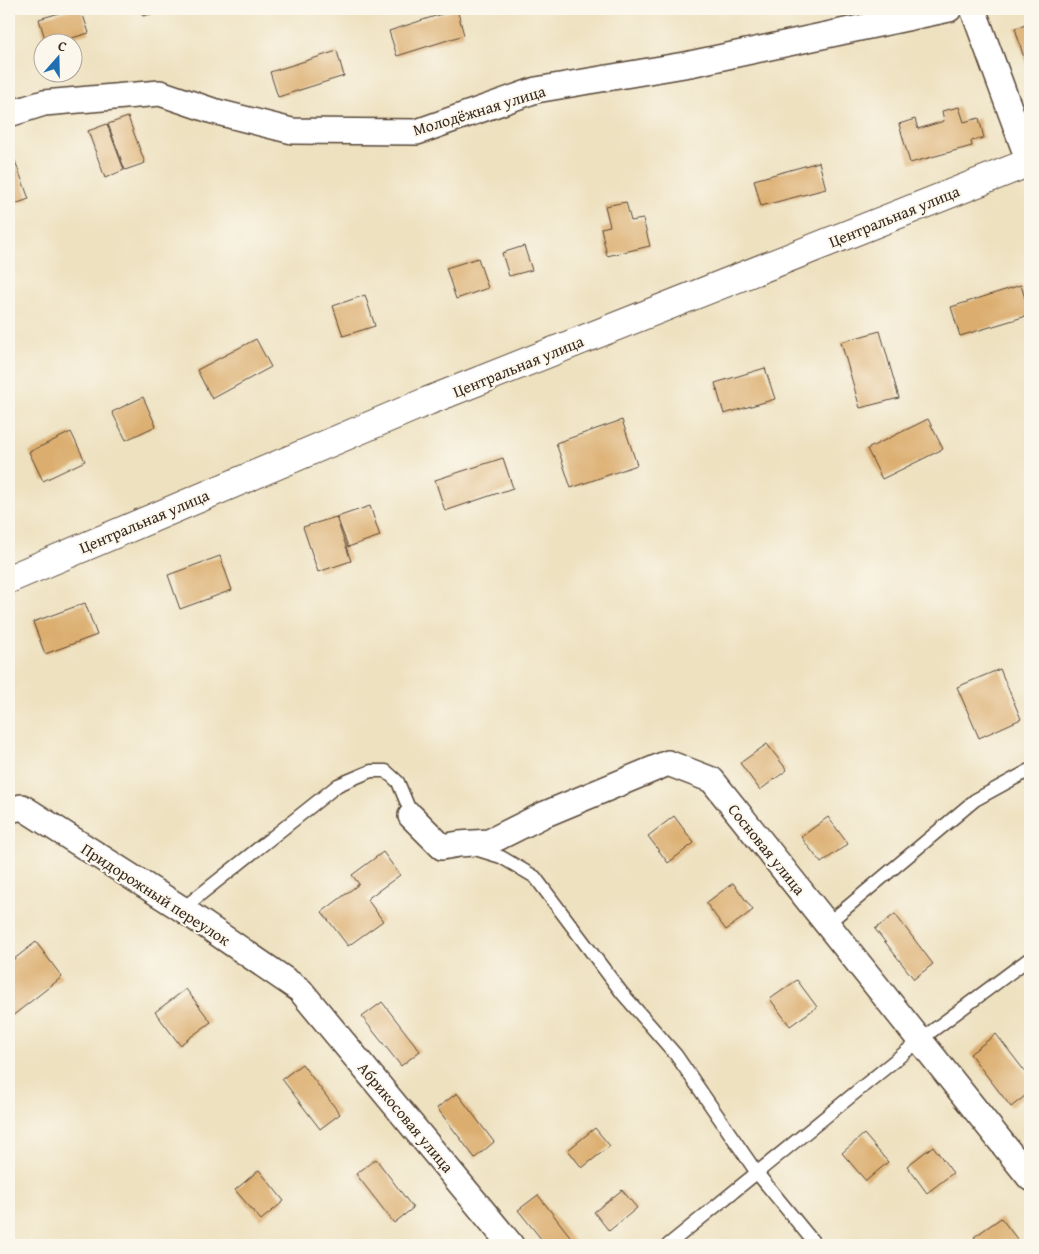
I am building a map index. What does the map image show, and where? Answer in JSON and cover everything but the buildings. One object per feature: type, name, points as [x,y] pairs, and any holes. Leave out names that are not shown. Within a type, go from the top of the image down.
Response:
[{"type":"street","name":"Молодёжная улица","points":[[9,114],[44,103],[160,93],[213,111],[292,131],[417,132],[536,90],[690,64],[949,9]]},
{"type":"street","points":[[973,9],[1030,162]]},
{"type":"street","name":"Центральная улица","points":[[9,578],[428,401],[1030,162]]},
{"type":"street","name":"Сосновая улица","points":[[442,847],[489,842],[543,815],[668,763],[712,780],[1030,1178]]},
{"type":"street","name":"Придорожный переулок","points":[[9,810],[22,807],[182,910],[300,990]]},
{"type":"street","points":[[411,816],[442,847]]},
{"type":"street","name":"Абрикосовая улица","points":[[300,990],[511,1245]]},
{"type":"lane","points":[[827,924],[975,800],[1030,770]]},
{"type":"lane","points":[[182,910],[338,785],[371,771],[386,771],[398,782],[405,796],[411,816]]},
{"type":"lane","points":[[442,847],[456,850],[474,849],[501,857],[535,877],[622,993],[676,1054],[757,1173],[816,1245]]},
{"type":"lane","points":[[668,1245],[920,1040],[1030,958]]}]
